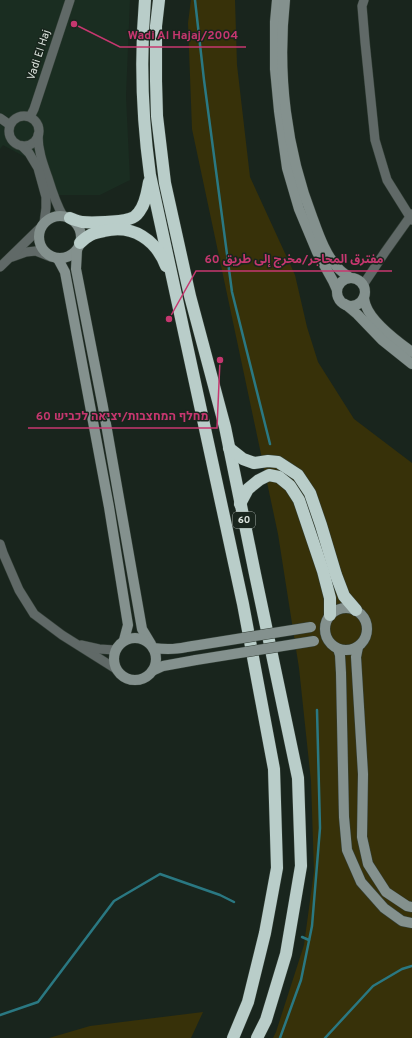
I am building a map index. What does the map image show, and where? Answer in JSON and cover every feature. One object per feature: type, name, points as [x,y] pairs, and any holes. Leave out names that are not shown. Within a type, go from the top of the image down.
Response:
[{"type":"highway","name":"60","points":[[145,0],[142,48],[143,85],[146,140],[150,175],[243,604],[274,769],[277,868],[265,933],[248,1002],[233,1038]]},
{"type":"highway","name":"60","points":[[159,0],[156,26],[156,88],[158,122],[165,183],[190,296],[225,426],[298,778],[301,866],[286,954],[266,1020],[257,1038]]},
{"type":"highway","points":[[66,217],[81,222],[127,220],[132,218],[139,212],[144,204],[150,175]]},
{"type":"highway","points":[[78,247],[90,235],[108,230],[126,229],[137,233],[147,239],[155,248],[164,262],[174,289]]},
{"type":"highway","points":[[229,448],[244,459],[254,463],[268,461],[278,462],[298,475],[310,493],[344,596],[356,610]]},
{"type":"highway","points":[[240,504],[248,489],[259,480],[269,475],[279,477],[290,486],[298,500],[323,571],[330,598],[328,618]]},
{"type":"street","name":"Vadi El Haj","points":[[30,117],[70,0]]},
{"type":"street","points":[[277,0],[275,22],[275,69],[279,111],[287,168],[299,209],[317,252],[333,281],[340,301],[358,314],[382,340],[412,364]]},
{"type":"street","points":[[285,0],[283,37],[286,114],[291,146],[310,210],[325,248],[335,264],[350,278],[358,280],[363,285],[366,307],[372,317],[400,344],[412,352]]},
{"type":"street","points":[[363,285],[411,217],[387,180],[375,140],[362,6],[364,0]]},
{"type":"street","points":[[0,544],[19,590],[34,614],[62,635],[116,669],[127,678],[134,680],[141,679],[152,671],[155,665],[155,651],[142,629],[104,407],[76,269],[78,247],[81,238],[80,232],[74,222],[66,217],[58,208],[38,146],[38,135],[38,127],[37,123],[30,117],[25,116],[16,118],[12,121],[8,129],[10,139],[17,145],[22,146],[32,144],[38,135]]},
{"type":"street","points":[[0,118],[10,125]]},
{"type":"street","points":[[22,146],[29,153],[38,168],[46,197],[46,208],[42,226],[38,235],[41,248],[46,254],[55,258],[65,272],[109,507],[128,625],[124,640]]},
{"type":"street","points":[[0,267],[49,218],[56,216],[66,217]]},
{"type":"street","points":[[9,258],[26,252],[36,251],[55,258],[66,258],[72,255],[78,247]]},
{"type":"street","points":[[337,290],[340,283],[346,278],[350,278]]},
{"type":"street","points":[[345,304],[351,306],[355,305],[364,297]]},
{"type":"street","points":[[116,669],[114,663],[115,650],[124,640],[130,638],[138,637],[145,640],[152,646],[175,650],[320,625],[335,611],[341,608],[356,610],[366,621],[366,635],[363,642],[352,650],[345,650],[323,642],[314,641],[163,666],[152,671]]},
{"type":"street","points":[[328,618],[325,627],[327,640],[335,647],[340,655],[344,817],[347,850],[361,882],[384,908],[402,921],[412,923]]},
{"type":"street","points":[[76,644],[99,649],[115,650]]},
{"type":"street","points":[[358,647],[356,657],[364,774],[362,837],[368,864],[386,892],[407,906],[412,907]]},
{"type":"shaded area","points":[[0,0],[130,0],[126,96],[130,180],[100,195],[47,195],[29,159],[3,145],[0,149]]},
{"type":"shaded area","points":[[191,0],[235,0],[237,65],[250,177],[295,275],[307,327],[318,362],[354,419],[412,463],[412,1038],[273,1038],[304,945],[314,871],[311,781],[299,668],[278,534],[192,129],[188,23]]},
{"type":"shaded area","points":[[203,1012],[191,1038],[49,1038],[90,1026]]},
{"type":"waterway","points":[[195,0],[232,292],[270,444]]},
{"type":"waterway","points":[[280,1038],[301,980],[312,926],[320,828],[317,710]]},
{"type":"waterway","points":[[0,1015],[38,1002],[114,901],[160,874],[220,895],[234,902]]},
{"type":"waterway","points":[[302,937],[309,940]]},
{"type":"waterway","points":[[325,1038],[373,986],[402,969],[412,966]]},
{"type":"place","name":"Wadi Al Hajaj/2004","points":[[74,24]]},
{"type":"place","name":"مفترق المحاجر/مخرج إلى طريق 60","points":[[169,319]]},
{"type":"place","name":"מחלף המחצבות/יציאה לכביש 60","points":[[220,360]]}]
